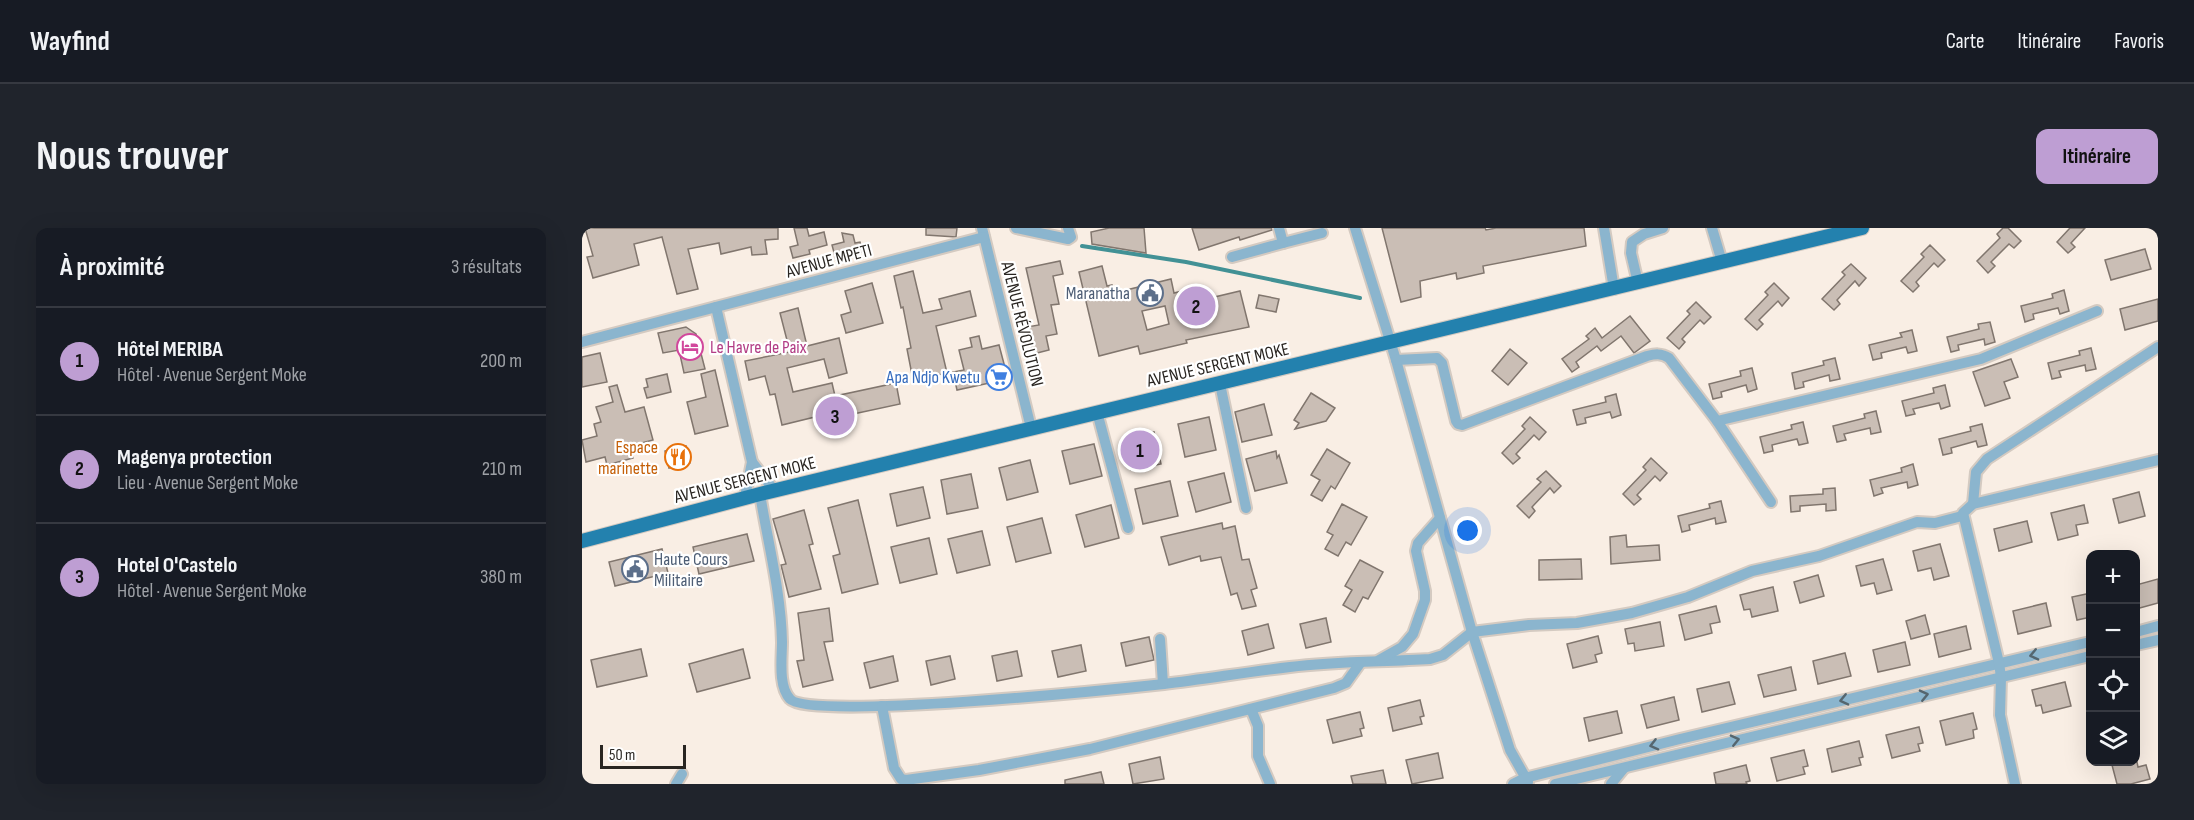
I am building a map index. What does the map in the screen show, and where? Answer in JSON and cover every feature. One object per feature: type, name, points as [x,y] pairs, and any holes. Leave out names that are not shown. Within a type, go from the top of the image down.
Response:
[{"type":"main road","name":"AVENUE SERGENT MOKE","points":[[582,541],[745,497],[1855,229]]},
{"type":"street","points":[[1016,228],[1068,239],[1071,237],[1068,228]]},
{"type":"street","points":[[1279,228],[1283,243]]},
{"type":"street","points":[[1355,228],[1391,342],[1472,633],[1510,750],[1527,781]]},
{"type":"street","points":[[1604,228],[1614,289]]},
{"type":"street","points":[[1638,283],[1631,253],[1632,242],[1644,234],[1663,228]]},
{"type":"street","points":[[1712,228],[1722,262]]},
{"type":"street","name":"AVENUE MPETI","points":[[582,342],[983,233]]},
{"type":"street","name":"AVENUE RÉVOLUTION","points":[[983,233],[1030,428]]},
{"type":"street","points":[[1232,257],[1322,233]]},
{"type":"street","points":[[716,307],[752,462],[745,497]]},
{"type":"street","points":[[1717,421],[1989,356],[2097,311]]},
{"type":"street","points":[[1973,504],[1976,472],[1987,459],[2158,347]]},
{"type":"street","points":[[1396,360],[1437,358],[1442,363],[1456,421],[1462,425],[1647,356],[1663,355],[1668,358],[1717,421],[1771,502]]},
{"type":"street","points":[[1220,384],[1246,508]]},
{"type":"street","points":[[1097,412],[1128,528]]},
{"type":"street","points":[[2015,784],[2000,716],[1999,663],[1962,516],[1966,508],[1973,504],[2158,460]]},
{"type":"street","points":[[752,462],[774,490]]},
{"type":"street","points":[[759,494],[781,614],[783,680],[788,696],[793,702],[805,706],[882,706],[1163,684],[1290,667],[1430,659],[1443,655],[1472,633],[1529,625],[1577,623],[1632,613],[1696,594],[1752,571],[1818,556],[1917,522],[1935,524],[1962,516]]},
{"type":"street","points":[[1376,661],[1402,647],[1413,634],[1425,600],[1416,551],[1418,543],[1440,518]]},
{"type":"street","points":[[2140,631],[2158,626]]},
{"type":"street","points":[[1160,639],[1163,684]]},
{"type":"street","points":[[2140,644],[2158,640]]},
{"type":"street","points":[[1513,784],[1680,739],[2086,643]]},
{"type":"street","points":[[1555,784],[2086,657]]},
{"type":"street","points":[[882,706],[894,768],[901,779],[906,780],[979,770],[1090,749],[1340,686],[1346,683],[1361,662]]},
{"type":"street","points":[[1251,709],[1258,726],[1258,756],[1270,784]]},
{"type":"street","points":[[1611,784],[1612,780],[1625,768]]},
{"type":"building","points":[[585,228],[778,228],[778,239],[765,240],[767,254],[752,255],[751,247],[721,254],[719,243],[688,249],[698,289],[677,294],[662,237],[634,244],[639,265],[593,278],[587,257],[593,256]]},
{"type":"building","points":[[794,228],[807,228],[809,236],[824,232],[827,245],[809,250],[810,254],[793,258],[790,247],[798,245]]},
{"type":"building","points":[[926,228],[957,228],[956,237],[926,235]]},
{"type":"building","points":[[1109,228],[1144,228],[1146,253],[1092,244],[1091,232]]},
{"type":"building","points":[[1192,228],[1272,228],[1272,230],[1240,240],[1239,237],[1199,250]]},
{"type":"building","points":[[1382,228],[1485,228],[1486,230],[1584,228],[1586,246],[1483,266],[1484,273],[1457,279],[1456,273],[1420,281],[1421,297],[1401,302]]},
{"type":"building","points":[[2003,228],[2008,228],[2021,241],[2014,248],[2009,244],[1991,262],[1995,266],[1988,273],[1977,261],[2000,238],[1997,234]]},
{"type":"building","points":[[2070,228],[2085,228],[2071,243],[2075,247],[2068,253],[2057,242]]},
{"type":"building","points":[[842,233],[853,235],[855,243],[860,242],[863,252],[836,260],[832,245],[844,242]]},
{"type":"building","points":[[1930,245],[1945,260],[1938,267],[1934,263],[1916,282],[1919,286],[1913,292],[1901,281],[1924,257],[1921,254]]},
{"type":"building","points":[[2145,249],[2151,269],[2111,280],[2105,260]]},
{"type":"building","points":[[1060,261],[1063,274],[1053,276],[1059,304],[1051,305],[1057,334],[1046,336],[1049,350],[1033,354],[1027,327],[1039,325],[1026,268]]},
{"type":"building","points":[[1851,264],[1866,278],[1859,286],[1855,281],[1837,300],[1840,304],[1834,310],[1822,299],[1845,275],[1842,272]]},
{"type":"building","points":[[1102,266],[1107,286],[1112,285],[1114,293],[1171,279],[1174,293],[1203,286],[1206,299],[1240,291],[1249,327],[1186,340],[1187,343],[1140,354],[1138,346],[1099,356],[1079,272]],"holes":[[[1165,306],[1169,324],[1147,330],[1142,311]]]},
{"type":"building","points":[[913,271],[923,313],[942,309],[939,299],[970,291],[976,316],[936,326],[947,373],[913,380],[907,349],[911,348],[894,276]]},
{"type":"building","points":[[872,283],[883,323],[846,333],[841,315],[851,312],[845,291]]},
{"type":"building","points":[[1774,283],[1789,298],[1782,306],[1778,301],[1759,320],[1763,324],[1757,330],[1745,319],[1768,295],[1765,292]]},
{"type":"building","points":[[2064,290],[2069,311],[2060,314],[2058,308],[2033,314],[2034,319],[2025,322],[2021,306],[2053,298],[2052,294]]},
{"type":"building","points":[[1259,295],[1279,299],[1276,312],[1256,308]]},
{"type":"building","points":[[2158,299],[2158,321],[2125,330],[2120,309]]},
{"type":"building","points":[[1696,302],[1711,317],[1704,324],[1700,320],[1682,339],[1685,342],[1679,349],[1667,338],[1690,314],[1687,311]]},
{"type":"building","points":[[798,308],[807,346],[839,338],[847,373],[829,378],[824,359],[787,368],[793,392],[832,383],[835,396],[896,383],[900,404],[816,422],[815,417],[782,425],[775,394],[770,395],[765,376],[749,380],[745,361],[790,352],[780,313]]},
{"type":"building","points":[[1630,316],[1650,341],[1634,353],[1621,336],[1601,351],[1597,346],[1576,362],[1579,367],[1572,372],[1562,359],[1589,339],[1586,336],[1595,328],[1602,338]]},
{"type":"building","points":[[1990,322],[1995,342],[1985,345],[1984,339],[1958,345],[1959,350],[1951,352],[1947,337],[1979,329],[1978,324]]},
{"type":"building","points":[[686,327],[696,334],[705,369],[684,373],[679,350],[663,353],[658,333]]},
{"type":"building","points":[[1912,330],[1917,351],[1908,353],[1906,347],[1881,353],[1882,358],[1873,360],[1869,345],[1902,337],[1900,333]]},
{"type":"building","points":[[979,336],[982,349],[999,345],[1008,379],[957,390],[953,372],[964,370],[959,350],[972,347],[970,338]]},
{"type":"building","points":[[2091,348],[2096,369],[2086,371],[2085,365],[2059,371],[2061,377],[2052,379],[2048,363],[2080,355],[2079,351]]},
{"type":"building","points":[[1510,349],[1527,363],[1508,385],[1492,371]]},
{"type":"building","points":[[600,353],[607,382],[582,387],[582,357]]},
{"type":"building","points":[[1835,358],[1840,379],[1830,381],[1829,375],[1803,382],[1804,387],[1795,389],[1792,373],[1824,365],[1823,361]]},
{"type":"building","points":[[2011,359],[2018,377],[2004,382],[2010,398],[1985,406],[1973,372]]},
{"type":"building","points":[[1752,368],[1757,389],[1748,392],[1746,385],[1721,392],[1722,397],[1713,399],[1709,384],[1741,376],[1740,371]]},
{"type":"building","points":[[715,370],[728,426],[695,434],[687,402],[706,397],[701,374]]},
{"type":"building","points":[[667,374],[671,392],[647,398],[644,388],[648,387],[646,379]]},
{"type":"building","points":[[617,385],[625,412],[644,407],[653,440],[630,446],[633,458],[607,465],[605,457],[586,462],[582,440],[597,436],[594,424],[601,422],[596,407],[613,402],[609,387]]},
{"type":"building","points":[[1945,385],[1950,406],[1941,409],[1939,403],[1913,409],[1915,414],[1906,416],[1902,401],[1934,393],[1933,388]]},
{"type":"building","points":[[1311,393],[1335,408],[1326,421],[1295,429],[1299,423],[1294,420]]},
{"type":"building","points":[[1616,394],[1621,415],[1612,418],[1610,412],[1585,418],[1586,423],[1577,425],[1573,410],[1606,402],[1605,397]]},
{"type":"building","points":[[1264,404],[1272,435],[1242,442],[1235,412]]},
{"type":"building","points":[[1876,411],[1881,432],[1871,434],[1870,428],[1844,434],[1846,440],[1837,442],[1833,426],[1865,418],[1864,414]]},
{"type":"building","points":[[1209,417],[1216,450],[1185,457],[1178,424]]},
{"type":"building","points":[[1530,417],[1546,432],[1539,440],[1534,435],[1516,454],[1520,458],[1513,464],[1502,453],[1525,429],[1522,426]]},
{"type":"building","points":[[1803,422],[1808,443],[1799,445],[1797,439],[1772,445],[1773,451],[1764,453],[1760,437],[1792,429],[1791,425]]},
{"type":"building","points":[[1982,424],[1987,445],[1978,447],[1976,441],[1951,448],[1952,453],[1943,455],[1939,439],[1971,431],[1970,427]]},
{"type":"building","points":[[1154,432],[1161,464],[1131,470],[1124,439]]},
{"type":"building","points":[[1094,444],[1102,476],[1070,484],[1062,451]]},
{"type":"building","name":"Espace marinette","points":[[686,446],[690,463],[669,468],[665,451]]},
{"type":"building","points":[[1327,449],[1350,463],[1335,489],[1331,486],[1322,501],[1311,495],[1320,480],[1311,475]]},
{"type":"building","points":[[1276,451],[1287,483],[1255,491],[1246,459]]},
{"type":"building","points":[[1651,458],[1667,473],[1660,481],[1655,476],[1637,495],[1641,499],[1634,505],[1623,494],[1646,470],[1643,467]]},
{"type":"building","points":[[1030,460],[1038,492],[1007,500],[999,468]]},
{"type":"building","points":[[1913,464],[1918,485],[1908,488],[1907,482],[1881,488],[1883,493],[1874,496],[1870,480],[1902,472],[1901,468]]},
{"type":"building","points":[[1546,471],[1561,486],[1554,493],[1550,488],[1532,507],[1535,511],[1529,518],[1517,506],[1541,482],[1537,479]]},
{"type":"building","points":[[1224,473],[1231,502],[1196,512],[1188,482]]},
{"type":"building","points":[[971,474],[978,508],[947,514],[941,480]]},
{"type":"building","points":[[1170,481],[1178,516],[1143,524],[1135,489]]},
{"type":"building","points":[[923,487],[930,518],[897,526],[890,494]]},
{"type":"building","points":[[1835,488],[1836,510],[1826,511],[1826,504],[1800,506],[1800,511],[1791,512],[1790,496],[1823,494],[1823,489]]},
{"type":"building","points":[[2139,492],[2145,516],[2119,523],[2113,499]]},
{"type":"building","points":[[858,500],[878,584],[842,593],[833,556],[840,554],[828,508]]},
{"type":"building","points":[[1721,501],[1726,522],[1716,524],[1715,518],[1689,525],[1690,530],[1682,532],[1678,516],[1710,508],[1709,504]]},
{"type":"building","points":[[1342,504],[1367,517],[1351,545],[1346,542],[1338,556],[1325,549],[1333,535],[1327,532]]},
{"type":"building","points":[[1111,505],[1119,538],[1085,547],[1076,515]]},
{"type":"building","points":[[2084,505],[2088,523],[2076,525],[2078,535],[2058,540],[2051,513]]},
{"type":"building","points":[[804,510],[813,544],[809,545],[821,589],[789,597],[781,565],[786,564],[773,519]]},
{"type":"building","points":[[1042,518],[1051,553],[1016,562],[1007,527]]},
{"type":"building","points":[[2027,521],[2032,542],[1999,551],[1994,529]]},
{"type":"building","points":[[1222,523],[1223,529],[1235,526],[1242,560],[1249,559],[1257,588],[1251,590],[1256,606],[1242,609],[1237,593],[1231,595],[1221,557],[1201,561],[1200,556],[1169,565],[1161,537]]},
{"type":"building","points":[[982,531],[990,565],[957,573],[948,539]]},
{"type":"building","points":[[747,534],[754,561],[699,574],[693,547]]},
{"type":"building","points":[[1626,535],[1627,547],[1659,545],[1660,560],[1611,564],[1610,537]]},
{"type":"building","points":[[929,538],[937,574],[900,583],[891,547]]},
{"type":"building","points":[[1940,544],[1949,576],[1934,580],[1931,568],[1918,571],[1913,551]]},
{"type":"building","points":[[662,549],[668,573],[615,586],[609,562]]},
{"type":"building","points":[[1581,559],[1582,579],[1539,580],[1539,560]]},
{"type":"building","points":[[1883,559],[1892,590],[1877,594],[1874,583],[1861,586],[1856,566]]},
{"type":"building","points":[[1360,560],[1383,572],[1368,599],[1363,597],[1355,612],[1343,605],[1352,590],[1345,586]]},
{"type":"building","points":[[1818,575],[1824,596],[1800,603],[1794,582]]},
{"type":"building","points":[[2158,579],[2158,603],[2140,608],[2140,584]]},
{"type":"building","points":[[1773,587],[1778,611],[1752,617],[1750,609],[1744,610],[1740,595]]},
{"type":"building","points":[[2086,594],[2086,618],[2077,620],[2072,597]]},
{"type":"building","points":[[2046,603],[2051,626],[2018,634],[2013,611]]},
{"type":"building","points":[[1716,606],[1720,622],[1710,624],[1712,633],[1685,640],[1679,615]]},
{"type":"building","points":[[829,608],[833,641],[824,642],[833,680],[803,687],[797,661],[804,660],[798,613]]},
{"type":"building","points":[[1925,615],[1930,634],[1911,639],[1906,621]]},
{"type":"building","points":[[1326,618],[1331,642],[1306,648],[1300,624]]},
{"type":"building","points":[[1660,622],[1664,646],[1635,651],[1634,643],[1628,644],[1625,629]]},
{"type":"building","points":[[1268,624],[1274,648],[1248,655],[1242,631]]},
{"type":"building","points":[[1966,626],[1971,649],[1939,657],[1934,634]]},
{"type":"building","points":[[1598,636],[1602,653],[1595,655],[1597,662],[1573,668],[1567,644]]},
{"type":"building","points":[[1149,637],[1154,660],[1126,666],[1121,643]]},
{"type":"building","points":[[1905,642],[1910,665],[1878,672],[1873,650]]},
{"type":"building","points":[[1081,645],[1086,671],[1058,677],[1052,651]]},
{"type":"building","points":[[641,649],[647,676],[597,687],[591,660]]},
{"type":"building","points":[[743,649],[750,678],[697,692],[689,664]]},
{"type":"building","points":[[1017,651],[1022,676],[997,681],[992,656]]},
{"type":"building","points":[[1845,653],[1851,676],[1818,684],[1813,661]]},
{"type":"building","points":[[893,656],[898,681],[870,688],[864,663]]},
{"type":"building","points":[[950,656],[955,679],[931,685],[926,661]]},
{"type":"building","points":[[1791,667],[1796,690],[1764,697],[1758,675]]},
{"type":"building","points":[[1729,682],[1735,704],[1702,712],[1697,689]]},
{"type":"building","points":[[2065,682],[2071,706],[2043,713],[2041,705],[2036,706],[2032,690]]},
{"type":"building","points":[[1674,697],[1679,720],[1647,728],[1641,705]]},
{"type":"building","points":[[1420,700],[1424,716],[1420,717],[1422,724],[1393,731],[1388,708]]},
{"type":"building","points":[[1617,711],[1622,733],[1589,741],[1584,718]]},
{"type":"building","points":[[1360,712],[1364,728],[1360,729],[1362,736],[1333,743],[1327,720]]},
{"type":"building","points":[[1973,713],[1977,729],[1973,730],[1974,738],[1946,745],[1940,721]]},
{"type":"building","points":[[1919,727],[1923,743],[1918,744],[1920,751],[1892,758],[1886,735]]},
{"type":"building","points":[[1859,741],[1863,757],[1859,758],[1861,765],[1832,772],[1827,749]]},
{"type":"building","points":[[1804,750],[1808,766],[1803,767],[1805,774],[1777,781],[1771,758]]},
{"type":"building","points":[[1438,753],[1443,778],[1412,784],[1406,760]]},
{"type":"building","points":[[1160,757],[1164,779],[1133,784],[1129,764]]},
{"type":"building","points":[[1746,765],[1750,781],[1746,782],[1747,784],[1716,784],[1714,773]]},
{"type":"building","points":[[2146,765],[2150,779],[2131,784],[2117,784],[2112,766]]},
{"type":"building","points":[[1383,770],[1386,784],[1353,784],[1351,776]]},
{"type":"building","points":[[1101,772],[1104,784],[1065,784],[1065,780]]},
{"type":"waterway","points":[[1082,246],[1186,262],[1360,298]]},
{"type":"place","name":"Maranatha","points":[[1150,293]]},
{"type":"place","name":"Magenya protection","points":[[1196,306]]},
{"type":"place","name":"Le Havre de Paix","points":[[690,347]]},
{"type":"place","name":"Apa Ndjo Kwetu","points":[[999,377]]},
{"type":"place","name":"Hotel O'Castelo","points":[[835,416]]},
{"type":"place","name":"Hôtel MERIBA","points":[[1140,450]]},
{"type":"place","name":"Espace marinette","points":[[678,457]]},
{"type":"place","name":"Haute Cours Militaire","points":[[635,569]]}]
